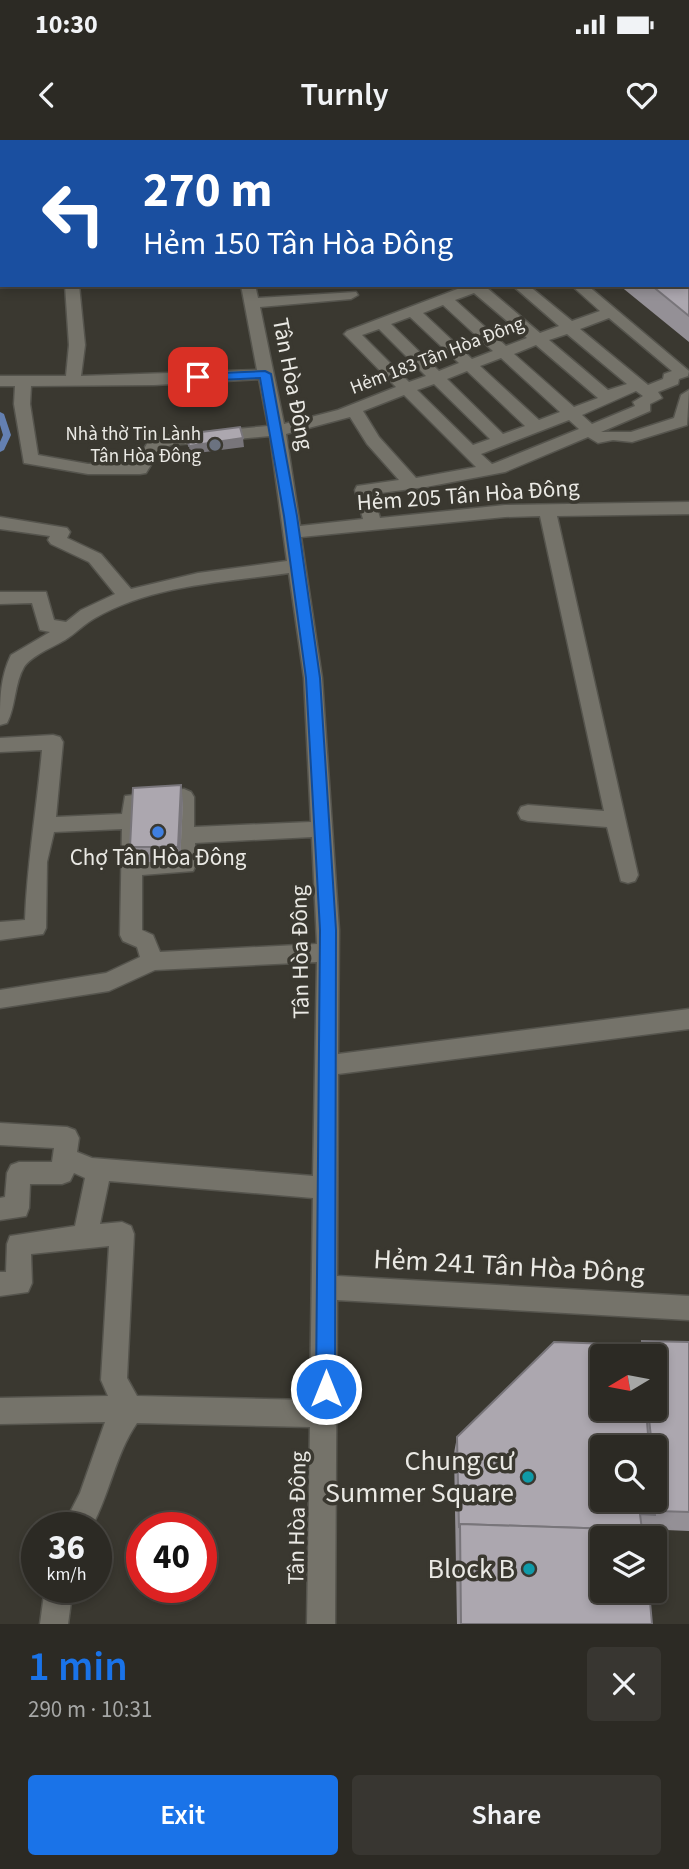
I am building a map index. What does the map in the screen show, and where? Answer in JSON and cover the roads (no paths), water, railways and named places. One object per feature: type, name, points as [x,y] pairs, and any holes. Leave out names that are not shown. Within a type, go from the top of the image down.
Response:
[{"type":"street","points":[[72,287],[77,345],[73,381]]},
{"type":"street","points":[[476,287],[352,334],[488,470]]},
{"type":"street","points":[[480,287],[606,396]]},
{"type":"street","points":[[373,524],[363,490],[499,468],[644,408],[641,402],[654,398],[521,287]]},
{"type":"street","points":[[580,287],[680,369],[684,379],[670,377],[672,382],[606,396]]},
{"type":"street","points":[[249,294],[351,295]]},
{"type":"street","name":"Tân Hòa Đông","points":[[249,294],[277,430],[298,566],[313,678],[322,829],[328,952],[321,1624]]},
{"type":"street","points":[[445,299],[598,439],[613,435],[632,437],[681,421],[689,395]]},
{"type":"street","points":[[412,311],[536,427]]},
{"type":"street","name":"Hẻm 183 Tân Hòa Đông","points":[[23,380],[22,404],[30,458],[88,469],[140,469],[154,446],[168,440],[277,430],[354,410],[611,313]]},
{"type":"street","points":[[381,323],[500,440]]},
{"type":"street","points":[[0,381],[265,374]]},
{"type":"street","points":[[471,452],[607,400],[606,396]]},
{"type":"street","points":[[354,410],[373,440],[412,484]]},
{"type":"street","name":"Hẻm 205 Tân Hòa Đông","points":[[293,532],[505,511],[689,509]]},
{"type":"street","points":[[547,510],[628,875]]},
{"type":"street","points":[[0,523],[61,532],[57,540],[94,558],[127,596]]},
{"type":"street","points":[[0,718],[5,690],[18,660],[69,629],[88,614],[127,596],[198,579],[298,566]]},
{"type":"street","points":[[0,598],[40,596],[46,625],[69,629]]},
{"type":"street","points":[[0,745],[54,743],[45,825],[37,862],[35,928],[0,931]]},
{"type":"street","points":[[132,867],[186,865],[184,797],[132,801],[131,935],[145,941],[153,961]]},
{"type":"street","points":[[528,813],[616,820]]},
{"type":"street","points":[[45,825],[132,821]]},
{"type":"street","points":[[184,836],[322,829]]},
{"type":"street","points":[[0,999],[109,982],[153,961],[328,952]]},
{"type":"street","points":[[327,1066],[689,1020]]},
{"type":"street","points":[[0,1134],[67,1138],[62,1173],[19,1172],[17,1208],[0,1209]]},
{"type":"street","points":[[64,1158],[99,1170],[326,1188]]},
{"type":"street","points":[[85,1236],[99,1170]]},
{"type":"street","points":[[0,1284],[19,1283],[19,1244],[122,1234],[114,1380],[121,1409],[92,1499],[85,1512]]},
{"type":"street","name":"Hẻm 241 Tân Hòa Đông","points":[[326,1287],[689,1308]]},
{"type":"street","points":[[0,1411],[121,1409],[325,1414]]},
{"type":"street","points":[[54,1624],[57,1603]]},
{"type":"waterway","points":[[0,414],[7,435],[0,450]]},
{"type":"place","name":"Nhà thờ Tin Lành Tân Hòa Đông","points":[[215,445]]},
{"type":"place","name":"Chợ Tân Hòa Đông","points":[[158,832]]},
{"type":"place","name":"Chung cư Summer Square","points":[[528,1477]]},
{"type":"place","name":"Block B","points":[[529,1569]]}]
